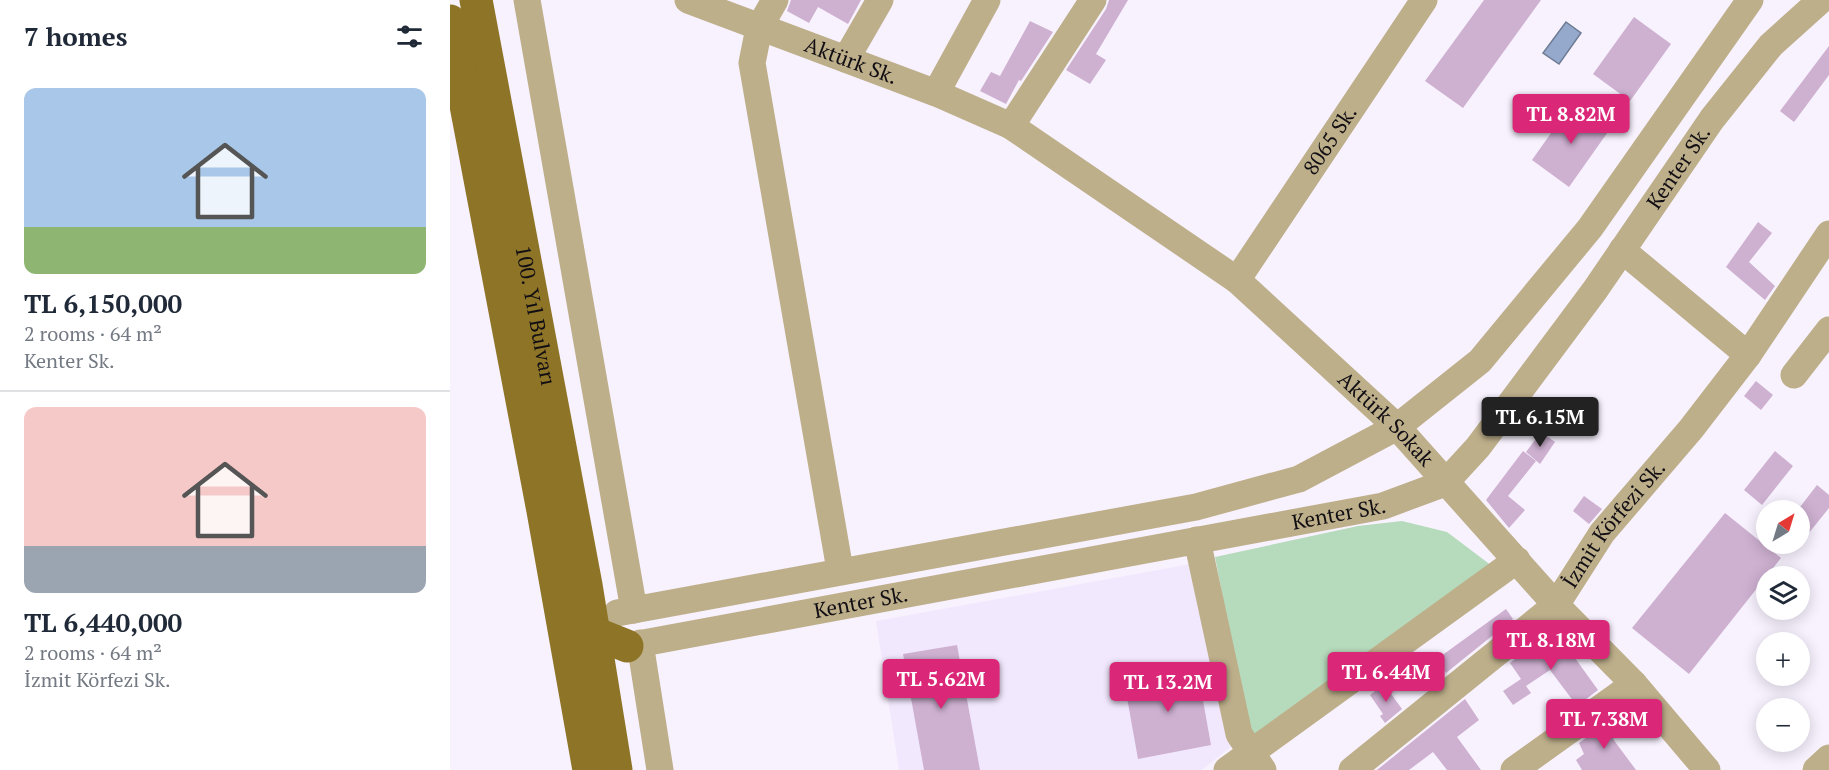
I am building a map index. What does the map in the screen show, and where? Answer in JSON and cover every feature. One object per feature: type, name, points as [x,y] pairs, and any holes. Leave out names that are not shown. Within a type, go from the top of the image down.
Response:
[{"type":"main road","name":"100. Yıl Bulvarı","points":[[476,0],[586,585],[602,623],[589,770]]},
{"type":"main road","name":"100. Yıl Bulvarı","points":[[450,21],[602,623],[616,770]]},
{"type":"main road","points":[[602,623],[634,644]]},
{"type":"street","points":[[527,0],[602,623]]},
{"type":"street","name":"Aktürk Sk.","points":[[691,0],[759,28],[936,93],[1011,126]]},
{"type":"street","points":[[775,0],[759,28],[752,63],[840,570]]},
{"type":"street","points":[[846,59],[880,0]]},
{"type":"street","points":[[936,93],[987,0]]},
{"type":"street","points":[[1011,126],[1093,0]]},
{"type":"street","name":"8065 Sk.","points":[[1237,280],[1424,0]]},
{"type":"street","name":"Kenter Sk.","points":[[602,623],[840,570],[1196,507],[1299,479],[1397,427],[1480,361],[1590,228],[1750,0]]},
{"type":"street","name":"Kenter Sk.","points":[[634,644],[1383,506],[1445,483],[1478,447],[1622,250],[1712,119],[1771,45],[1821,0]]},
{"type":"street","name":"Aktürk Sokak","points":[[1011,126],[1237,280],[1397,427],[1556,605],[1634,684],[1698,767]]},
{"type":"street","name":"İzmit Körfezi Sk.","points":[[1352,770],[1556,605],[1602,533],[1691,429],[1748,355],[1829,234]]},
{"type":"street","points":[[1622,250],[1748,355]]},
{"type":"street","points":[[1794,375],[1829,330]]},
{"type":"street","points":[[1197,540],[1239,734],[1257,761]]},
{"type":"street","points":[[1227,770],[1257,761],[1517,560]]},
{"type":"street","points":[[634,644],[660,770]]},
{"type":"street","points":[[1514,770],[1634,684]]},
{"type":"street","points":[[1816,770],[1829,758]]},
{"type":"shaded area","points":[[1196,563],[1233,745],[1202,770],[899,770],[876,621]]},
{"type":"green space","points":[[1402,521],[1447,532],[1492,566],[1250,739],[1215,557],[1358,526]]},
{"type":"water","points":[[1566,22],[1581,33],[1559,64],[1543,53]]},
{"type":"building","points":[[791,0],[861,0],[848,24],[818,7],[809,23],[787,11]]},
{"type":"building","points":[[1109,0],[1128,0],[1096,54],[1106,60],[1090,84],[1066,70],[1106,9]]},
{"type":"building","points":[[1484,0],[1541,0],[1463,108],[1425,81]]},
{"type":"building","points":[[1634,17],[1671,44],[1630,101],[1593,74]]},
{"type":"building","points":[[1030,21],[1053,32],[1021,81],[1019,80],[1006,104],[980,91],[991,72],[1000,76]]},
{"type":"building","points":[[1829,46],[1829,75],[1794,122],[1780,111]]},
{"type":"building","points":[[1573,102],[1610,129],[1569,187],[1532,160]]},
{"type":"building","points":[[1758,222],[1772,233],[1749,262],[1775,286],[1765,300],[1726,267]]},
{"type":"building","points":[[1756,381],[1773,395],[1761,410],[1744,396]]},
{"type":"building","points":[[1541,432],[1555,442],[1540,464],[1526,452]]},
{"type":"building","points":[[1523,451],[1536,461],[1508,496],[1525,510],[1509,528],[1486,500]]},
{"type":"building","points":[[1775,451],[1793,466],[1766,500],[1756,500],[1744,490]]},
{"type":"building","points":[[1817,485],[1829,495],[1829,508],[1810,532],[1810,500],[1805,500]]},
{"type":"building","points":[[1584,496],[1602,509],[1589,524],[1573,511]]},
{"type":"building","points":[[1725,513],[1756,538],[1756,554],[1776,554],[1781,558],[1775,566],[1756,566],[1756,590],[1689,674],[1632,628]]},
{"type":"building","points":[[1506,609],[1513,619],[1446,673],[1437,659]]},
{"type":"building","points":[[1557,633],[1598,690],[1577,706],[1550,670],[1526,686],[1531,693],[1513,705],[1503,691],[1521,679],[1510,663],[1532,645],[1534,648]]},
{"type":"building","points":[[957,645],[980,770],[924,770],[903,654]]},
{"type":"building","points":[[1197,667],[1211,745],[1138,759],[1124,681]]},
{"type":"building","points":[[1384,684],[1402,709],[1385,723],[1380,716],[1383,714],[1370,695]]},
{"type":"building","points":[[1465,699],[1479,720],[1457,737],[1481,770],[1447,770],[1433,752],[1409,770],[1377,770]]},
{"type":"building","points":[[1615,717],[1624,730],[1613,739],[1636,770],[1582,770],[1576,760],[1584,754],[1579,743]]}]
